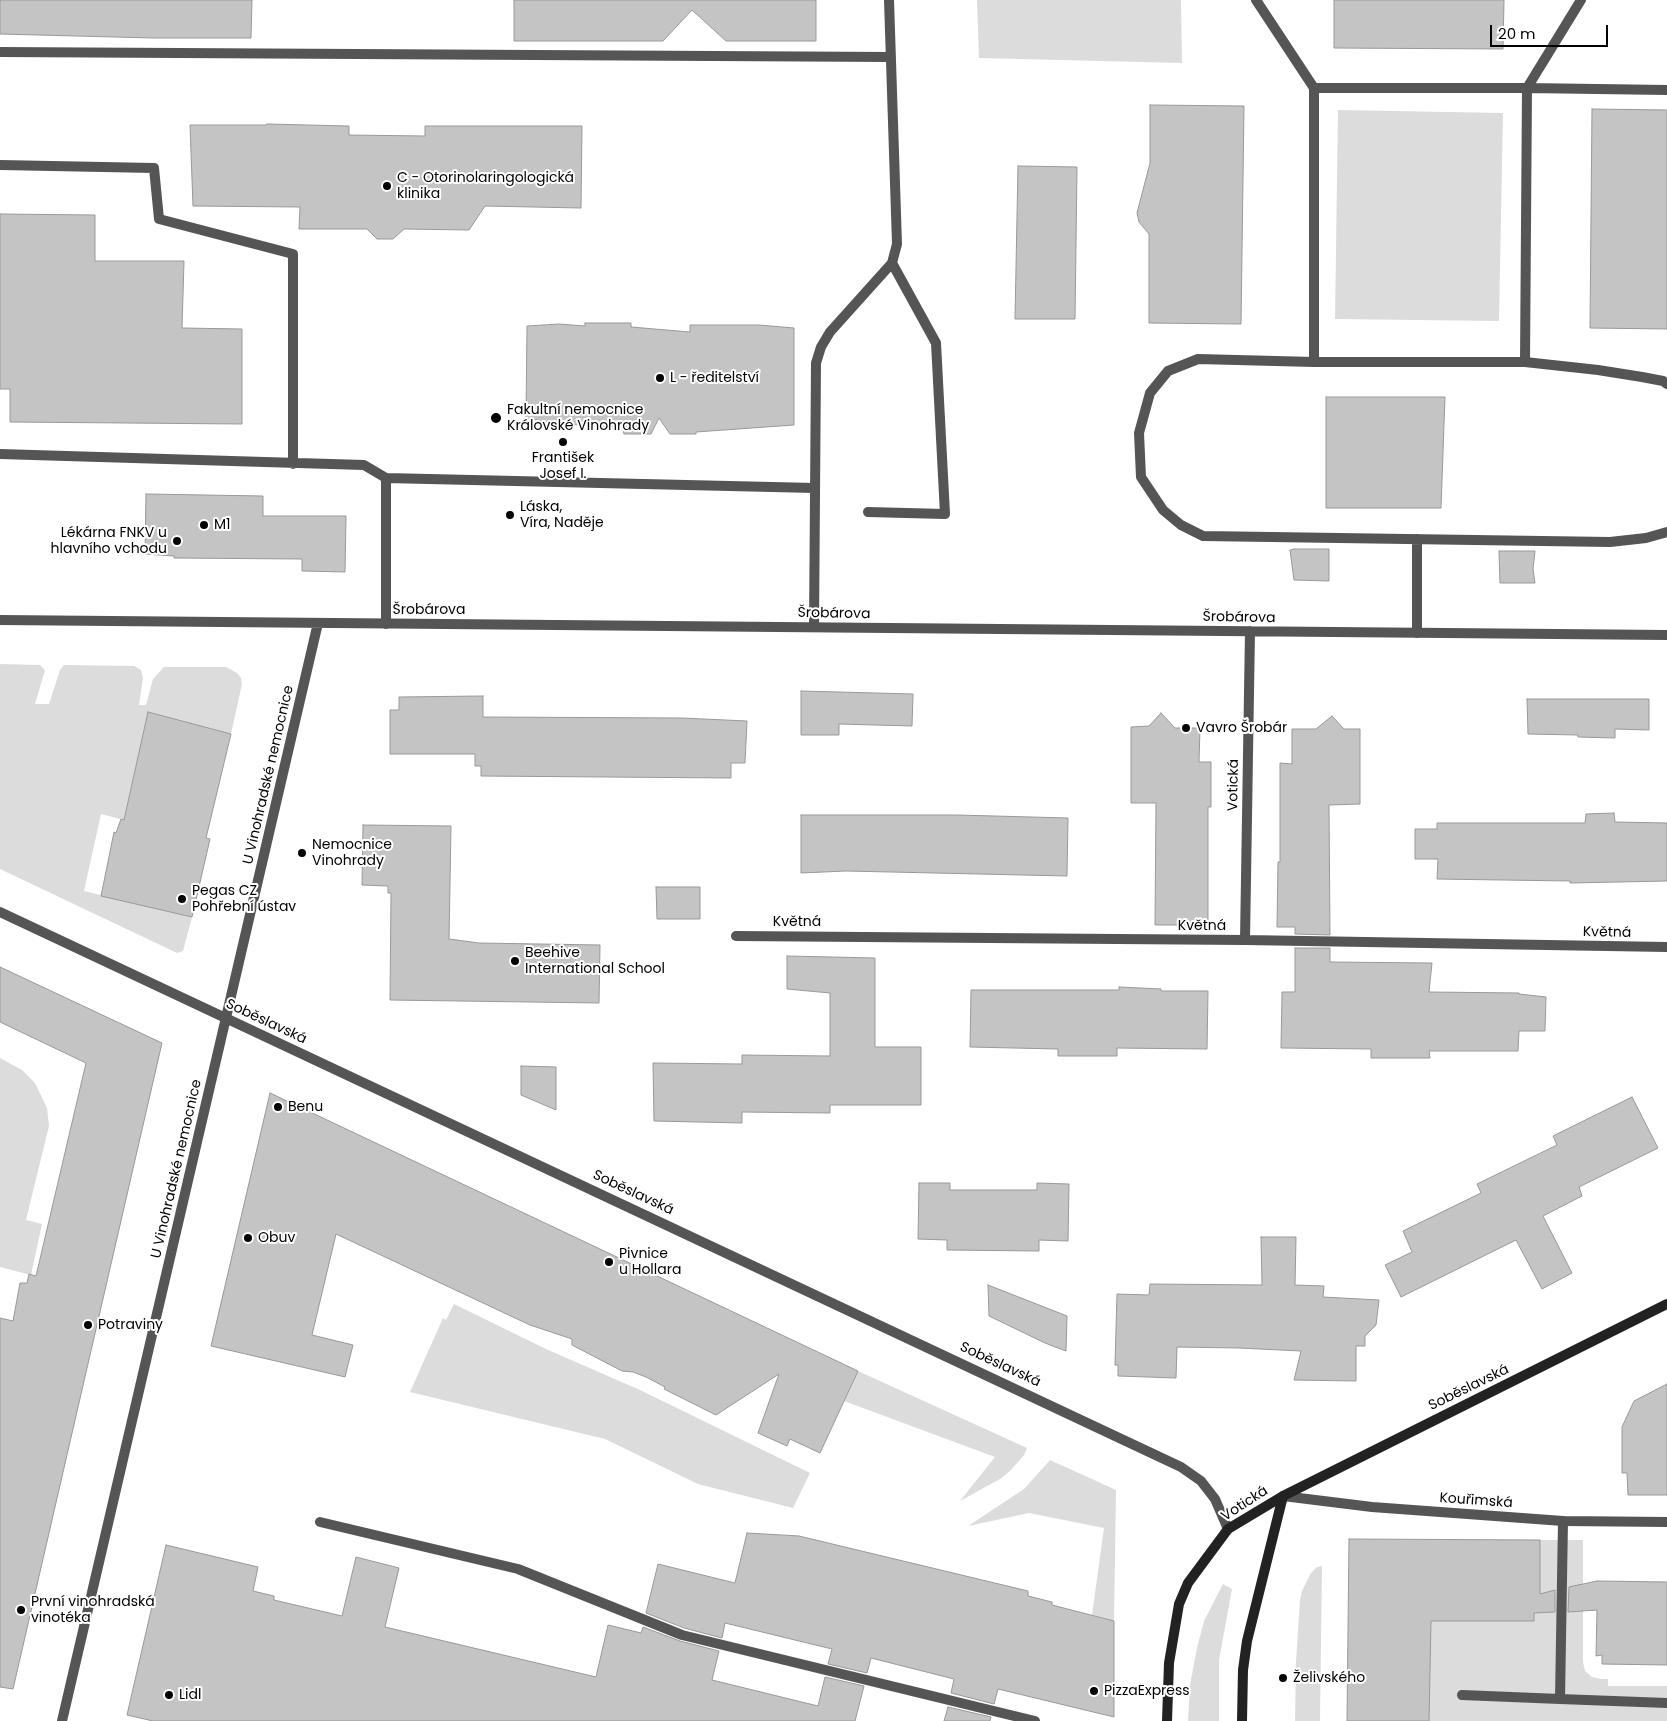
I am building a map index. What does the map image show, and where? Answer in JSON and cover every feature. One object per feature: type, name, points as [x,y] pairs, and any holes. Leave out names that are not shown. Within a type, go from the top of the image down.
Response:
[{"type":"main road","name":"Soběslavská","points":[[1283,1496],[1667,1304]]},
{"type":"main road","name":"Votická","points":[[1167,1721],[1169,1662],[1178,1604],[1188,1583],[1228,1529],[1283,1496]]},
{"type":"main road","name":"Votická","points":[[1242,1721],[1243,1670],[1247,1641],[1283,1496]]},
{"type":"street","points":[[814,627],[816,363],[821,347],[830,332],[892,263],[897,244],[898,227],[889,0]]},
{"type":"street","points":[[1256,0],[1314,88],[1314,362]]},
{"type":"street","points":[[1525,362],[1527,88],[1581,0]]},
{"type":"street","points":[[0,52],[891,57]]},
{"type":"street","points":[[1314,88],[1667,90]]},
{"type":"street","points":[[0,165],[154,168],[159,219],[293,254],[293,464]]},
{"type":"street","points":[[868,512],[945,514],[936,343],[892,263]]},
{"type":"street","points":[[1667,384],[1663,381],[1598,370],[1525,362],[1314,362],[1198,359],[1168,371],[1150,393],[1139,433],[1141,477],[1163,510],[1181,525],[1203,536],[1610,542],[1646,538],[1667,532]]},
{"type":"street","points":[[0,454],[364,465],[386,478],[815,488]]},
{"type":"street","points":[[386,478],[386,624]]},
{"type":"street","points":[[1416,539],[1417,633]]},
{"type":"street","name":"Šrobárova","points":[[0,620],[1667,636]]},
{"type":"street","name":"U Vinohradské nemocnice","points":[[62,1721],[318,623]]},
{"type":"street","name":"Votická","points":[[1245,940],[1250,631]]},
{"type":"street","name":"Soběslavská","points":[[0,912],[1181,1467],[1201,1481],[1214,1500],[1228,1529]]},
{"type":"street","name":"Květná","points":[[736,936],[1245,940],[1667,947]]},
{"type":"street","name":"Kouřimská","points":[[1283,1496],[1372,1507],[1563,1522],[1667,1522]]},
{"type":"street","points":[[320,1522],[518,1569],[682,1635],[1035,1721]]},
{"type":"street","points":[[1560,1699],[1563,1522]]},
{"type":"street","points":[[1462,1695],[1667,1703]]},
{"type":"shaded area","points":[[977,0],[1181,0],[1182,63],[979,58]]},
{"type":"shaded area","points":[[1338,110],[1503,113],[1499,321],[1335,319]]},
{"type":"shaded area","points":[[0,664],[40,665],[45,670],[35,704],[49,704],[60,670],[64,665],[134,666],[141,670],[143,678],[139,705],[146,705],[153,679],[164,667],[226,667],[237,673],[241,678],[242,684],[231,734],[148,712],[124,820],[101,814],[84,891],[192,917],[183,951],[177,953],[0,869]]},
{"type":"shaded area","points":[[0,1058],[22,1070],[35,1083],[47,1108],[49,1126],[26,1220],[42,1224],[31,1275],[0,1267]]},
{"type":"shaded area","points":[[454,1304],[546,1349],[640,1390],[810,1473],[793,1508],[698,1484],[605,1439],[410,1392],[443,1318],[446,1320]]},
{"type":"shaded area","points":[[858,1371],[1027,1448],[1024,1455],[1000,1479],[960,1501],[995,1457],[844,1401]]},
{"type":"shaded area","points":[[1050,1460],[1116,1490],[1114,1621],[1092,1615],[1104,1528],[1029,1513],[968,1526],[1024,1489]]},
{"type":"shaded area","points":[[1540,1540],[1583,1540],[1583,1662],[1585,1671],[1592,1677],[1608,1679],[1608,1686],[1667,1686],[1667,1721],[1429,1721],[1427,1613],[1443,1621],[1534,1621],[1534,1613],[1539,1612]]},
{"type":"shaded area","points":[[1322,1566],[1320,1721],[1295,1721],[1300,1600],[1302,1591],[1311,1573],[1317,1567]]},
{"type":"shaded area","points":[[1223,1584],[1232,1589],[1219,1660],[1219,1721],[1188,1721],[1190,1685],[1197,1648],[1204,1621]]},
{"type":"building","points":[[0,0],[252,0],[251,38],[153,38],[0,34]]},
{"type":"building","points":[[514,0],[816,0],[816,41],[726,41],[692,10],[663,41],[514,41]]},
{"type":"building","points":[[1334,0],[1504,0],[1503,49],[1334,48]]},
{"type":"building","points":[[1150,105],[1244,106],[1241,324],[1149,323],[1149,234],[1139,222],[1137,213],[1150,163]]},
{"type":"building","points":[[1592,109],[1667,110],[1667,329],[1590,328]]},
{"type":"building","name":"C - Otorinolaringologická klinika","points":[[190,125],[349,126],[349,135],[425,136],[425,126],[582,126],[581,208],[485,206],[469,230],[404,229],[393,239],[377,239],[367,229],[299,229],[300,207],[193,206]]},
{"type":"building","points":[[1018,166],[1077,167],[1075,319],[1015,319]]},
{"type":"building","points":[[0,214],[95,215],[95,261],[184,261],[182,328],[242,329],[242,424],[10,422],[10,389],[0,389]]},
{"type":"building","name":"L - ředitelství","points":[[585,323],[631,323],[631,327],[690,332],[690,325],[759,325],[794,328],[794,425],[696,432],[696,434],[670,434],[659,418],[651,434],[624,434],[623,429],[568,424],[568,426],[526,418],[527,326],[559,324],[585,326]]},
{"type":"building","points":[[1326,397],[1445,397],[1441,508],[1326,508]]},
{"type":"building","name":"M1","points":[[146,494],[263,496],[263,516],[346,516],[345,572],[302,571],[302,559],[174,558],[174,556],[145,554]]},
{"type":"building","points":[[1329,549],[1329,581],[1294,580],[1290,550]]},
{"type":"building","points":[[1499,551],[1535,551],[1533,569],[1535,583],[1500,583]]},
{"type":"building","points":[[801,691],[913,694],[912,726],[839,724],[839,735],[801,735]]},
{"type":"building","points":[[483,696],[483,717],[682,718],[747,721],[745,763],[731,763],[731,778],[481,776],[481,766],[475,766],[475,754],[390,754],[390,710],[399,710],[399,697]]},
{"type":"building","points":[[1527,699],[1649,699],[1649,730],[1615,729],[1615,738],[1528,734]]},
{"type":"building","points":[[148,712],[231,734],[206,838],[210,839],[192,917],[101,896],[114,832],[116,833],[121,819],[124,820]]},
{"type":"building","points":[[1161,713],[1175,728],[1200,728],[1199,762],[1211,762],[1211,807],[1208,807],[1208,925],[1155,925],[1156,803],[1131,803],[1131,727],[1149,726]]},
{"type":"building","points":[[1332,716],[1344,729],[1360,729],[1360,804],[1329,805],[1330,935],[1295,934],[1295,927],[1277,927],[1278,862],[1280,862],[1280,763],[1292,764],[1292,729],[1316,729]]},
{"type":"building","points":[[1614,813],[1615,822],[1667,823],[1667,881],[1570,883],[1570,881],[1437,879],[1438,859],[1415,859],[1415,829],[1437,829],[1437,823],[1585,823],[1586,814]]},
{"type":"building","points":[[801,815],[957,815],[1068,818],[1067,876],[846,871],[801,873]]},
{"type":"building","points":[[363,825],[451,826],[449,939],[479,943],[600,945],[599,1003],[390,1000],[391,893],[388,893],[388,886],[362,885]]},
{"type":"building","points":[[656,887],[700,887],[700,919],[657,919]]},
{"type":"building","points":[[1295,948],[1330,948],[1330,962],[1432,963],[1429,992],[1519,993],[1546,997],[1545,1031],[1519,1031],[1518,1051],[1429,1051],[1430,1058],[1371,1058],[1371,1049],[1281,1048],[1282,992],[1295,992]]},
{"type":"building","points":[[787,956],[875,958],[875,1047],[921,1047],[921,1105],[830,1105],[830,1113],[742,1112],[742,1123],[654,1121],[653,1063],[742,1064],[742,1055],[830,1056],[830,993],[787,989]]},
{"type":"building","points":[[0,967],[162,1043],[13,1689],[0,1687],[0,1318],[13,1321],[20,1283],[27,1283],[29,1274],[36,1276],[86,1063],[0,1022]]},
{"type":"building","points":[[1119,987],[1161,989],[1161,991],[1208,991],[1207,1049],[1117,1048],[1117,1056],[1058,1056],[1058,1049],[970,1047],[971,990],[1119,990]]},
{"type":"building","points":[[521,1066],[556,1067],[556,1110],[521,1095]]},
{"type":"building","points":[[270,1093],[858,1371],[820,1453],[790,1439],[787,1446],[758,1433],[779,1374],[716,1415],[664,1389],[665,1387],[646,1377],[633,1372],[622,1371],[572,1345],[572,1339],[530,1325],[336,1234],[312,1335],[353,1345],[345,1377],[211,1346]]},
{"type":"building","points":[[1632,1097],[1658,1148],[1579,1187],[1582,1196],[1543,1216],[1572,1273],[1542,1289],[1516,1240],[1401,1297],[1385,1265],[1412,1252],[1403,1231],[1481,1193],[1477,1184],[1557,1145],[1553,1136]]},
{"type":"building","points":[[919,1183],[950,1183],[950,1190],[1037,1190],[1037,1183],[1069,1184],[1068,1241],[1039,1240],[1039,1251],[947,1250],[947,1240],[918,1239]]},
{"type":"building","points":[[1261,1237],[1296,1237],[1295,1285],[1324,1286],[1323,1297],[1379,1300],[1376,1325],[1365,1336],[1365,1346],[1356,1346],[1356,1381],[1294,1380],[1301,1351],[1239,1348],[1177,1347],[1176,1378],[1118,1376],[1118,1365],[1115,1365],[1117,1294],[1149,1295],[1150,1284],[1262,1285]]},
{"type":"building","points":[[988,1285],[1067,1316],[1066,1351],[989,1316]]},
{"type":"building","points":[[1667,1384],[1667,1495],[1628,1495],[1627,1473],[1622,1473],[1622,1427],[1634,1401]]},
{"type":"building","points":[[747,1533],[799,1536],[1028,1591],[1028,1596],[1052,1602],[1052,1605],[1114,1621],[1114,1717],[998,1689],[994,1704],[951,1693],[954,1679],[871,1658],[867,1673],[828,1664],[832,1649],[725,1623],[722,1638],[684,1628],[646,1613],[658,1564],[735,1583]]},
{"type":"building","points":[[1349,1539],[1540,1540],[1540,1594],[1555,1590],[1555,1612],[1534,1613],[1534,1621],[1431,1621],[1429,1721],[1347,1721]]},
{"type":"building","points":[[166,1545],[258,1567],[253,1591],[274,1596],[274,1600],[342,1616],[356,1557],[399,1568],[385,1627],[596,1677],[608,1625],[641,1633],[643,1627],[680,1641],[719,1651],[712,1680],[818,1706],[825,1677],[864,1686],[855,1721],[153,1721],[127,1715]]},
{"type":"building","points":[[1597,1581],[1667,1582],[1667,1665],[1602,1664],[1602,1655],[1596,1656],[1597,1610],[1568,1612],[1569,1587]]},
{"type":"building","points":[[948,1707],[991,1717],[990,1721],[944,1721]]},
{"type":"place","name":"C - Otorinolaringologická klinika","points":[[387,186]]},
{"type":"place","name":"L - ředitelství","points":[[660,378]]},
{"type":"place","name":"Fakultní nemocnice Královské Vinohrady","points":[[496,418]]},
{"type":"place","name":"František Josef I.","points":[[563,442]]},
{"type":"place","name":"Láska, Víra, Naděje","points":[[510,515]]},
{"type":"place","name":"M1","points":[[204,525]]},
{"type":"place","name":"Lékárna FNKV u hlavního vchodu","points":[[177,541]]},
{"type":"place","name":"Vavro Šrobár","points":[[1186,728]]},
{"type":"place","name":"Nemocnice Vinohrady","points":[[302,853]]},
{"type":"place","name":"Pegas CZ Pohřební ústav","points":[[182,899]]},
{"type":"place","name":"Beehive International School","points":[[515,961]]},
{"type":"place","name":"Benu","points":[[278,1107]]},
{"type":"place","name":"Obuv","points":[[248,1238]]},
{"type":"place","name":"Pivnice u Hollara","points":[[609,1262]]},
{"type":"place","name":"Potraviny","points":[[88,1325]]},
{"type":"place","name":"První vinohradská vinotéka","points":[[21,1610]]},
{"type":"place","name":"Želivského","points":[[1283,1678]]},
{"type":"place","name":"PizzaExpress","points":[[1094,1691]]},
{"type":"place","name":"Lidl","points":[[169,1695]]}]
